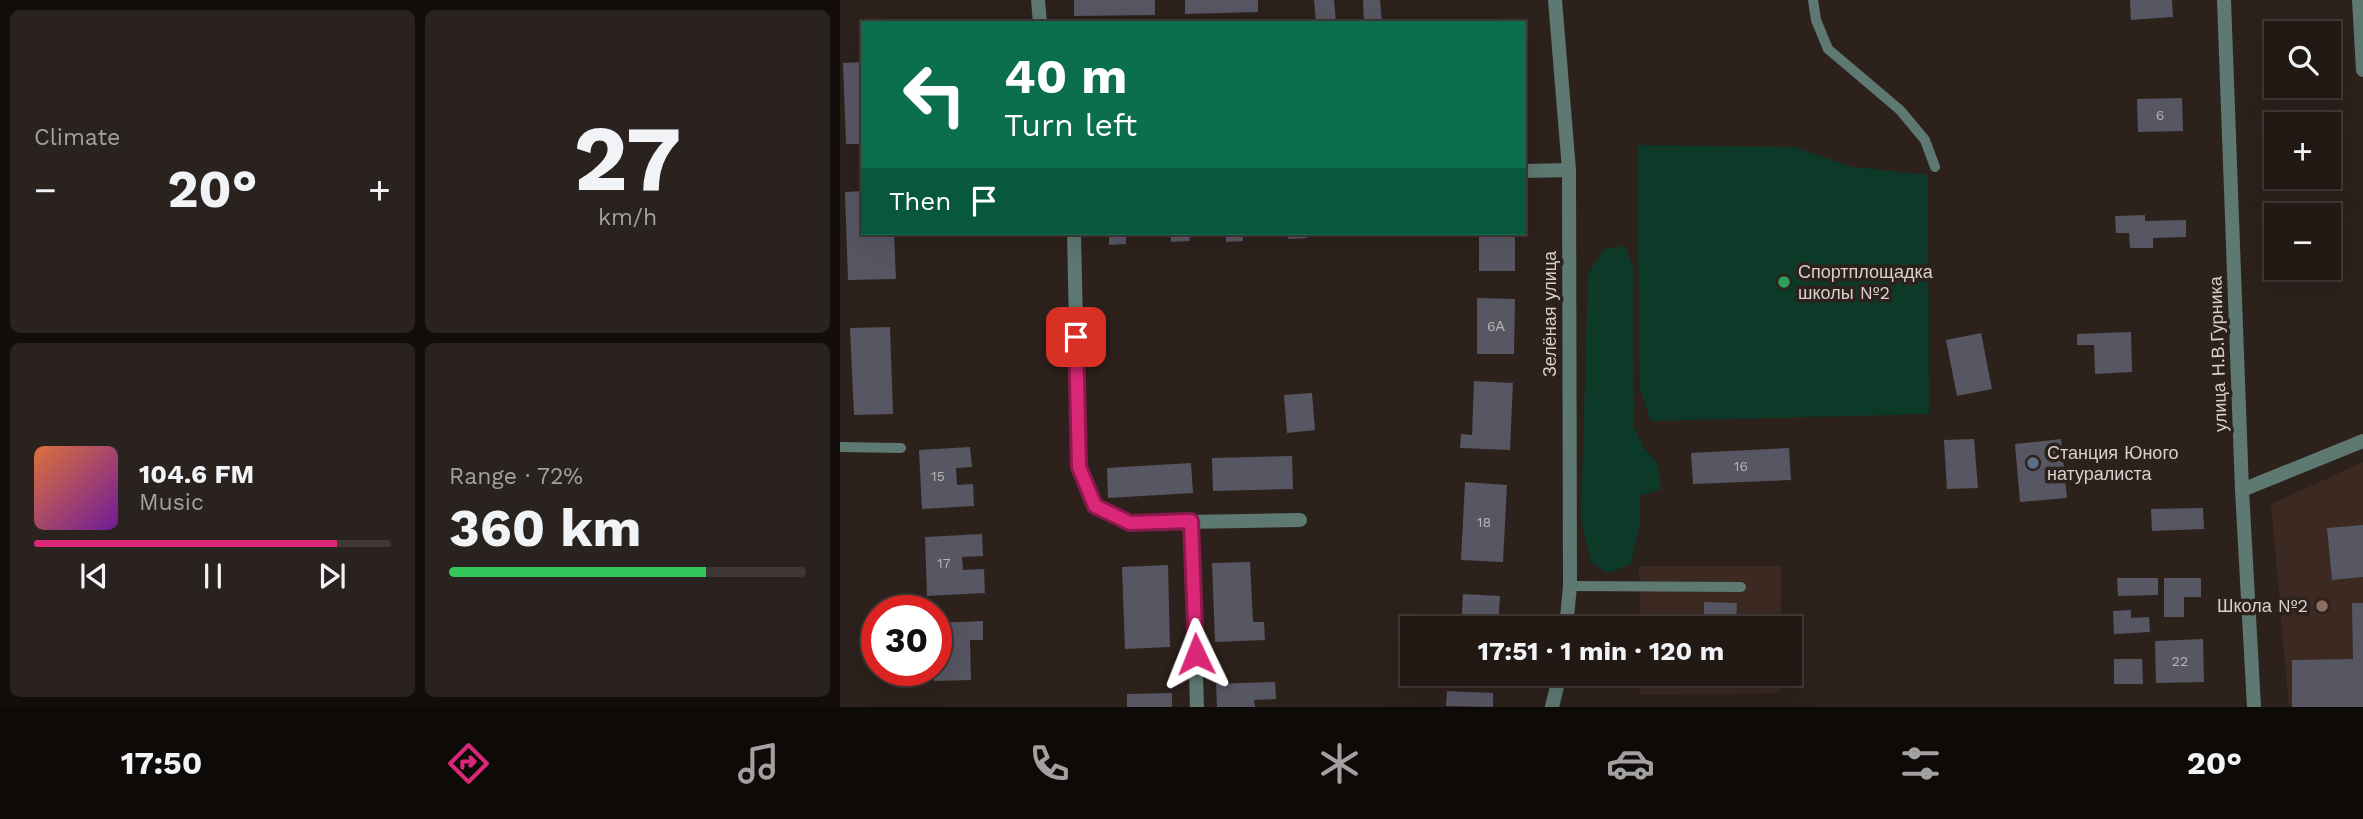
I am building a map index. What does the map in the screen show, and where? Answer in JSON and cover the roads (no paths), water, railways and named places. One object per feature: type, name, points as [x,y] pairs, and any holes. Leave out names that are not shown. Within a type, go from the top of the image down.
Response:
[{"type":"street","points":[[1038,0],[1040,21]]},
{"type":"street","name":"Зелёная улица","points":[[1555,0],[1569,170],[1570,586],[1567,616]]},
{"type":"street","name":"улица Н.В.Гурника","points":[[2224,0],[2242,490],[2254,707]]},
{"type":"street","points":[[2358,0],[2362,25],[2363,69]]},
{"type":"street","points":[[1526,171],[1569,170]]},
{"type":"street","points":[[1074,235],[1079,467],[1095,506],[1130,523],[1300,520]]},
{"type":"street","points":[[2242,490],[2363,440]]},
{"type":"street","points":[[1191,521],[1197,707]]},
{"type":"street","points":[[1552,707],[1557,686]]},
{"type":"lane","points":[[1813,0],[1816,20],[1828,49],[1900,110],[1925,139],[1935,167]]},
{"type":"lane","points":[[840,447],[901,448]]},
{"type":"lane","points":[[1570,586],[1741,587]]},
{"type":"place","name":"Спортплощадка школы №2","points":[[1784,282]]},
{"type":"place","name":"Станция Юного натуралиста","points":[[2033,463]]},
{"type":"place","name":"Школа №2","points":[[2322,606]]}]
